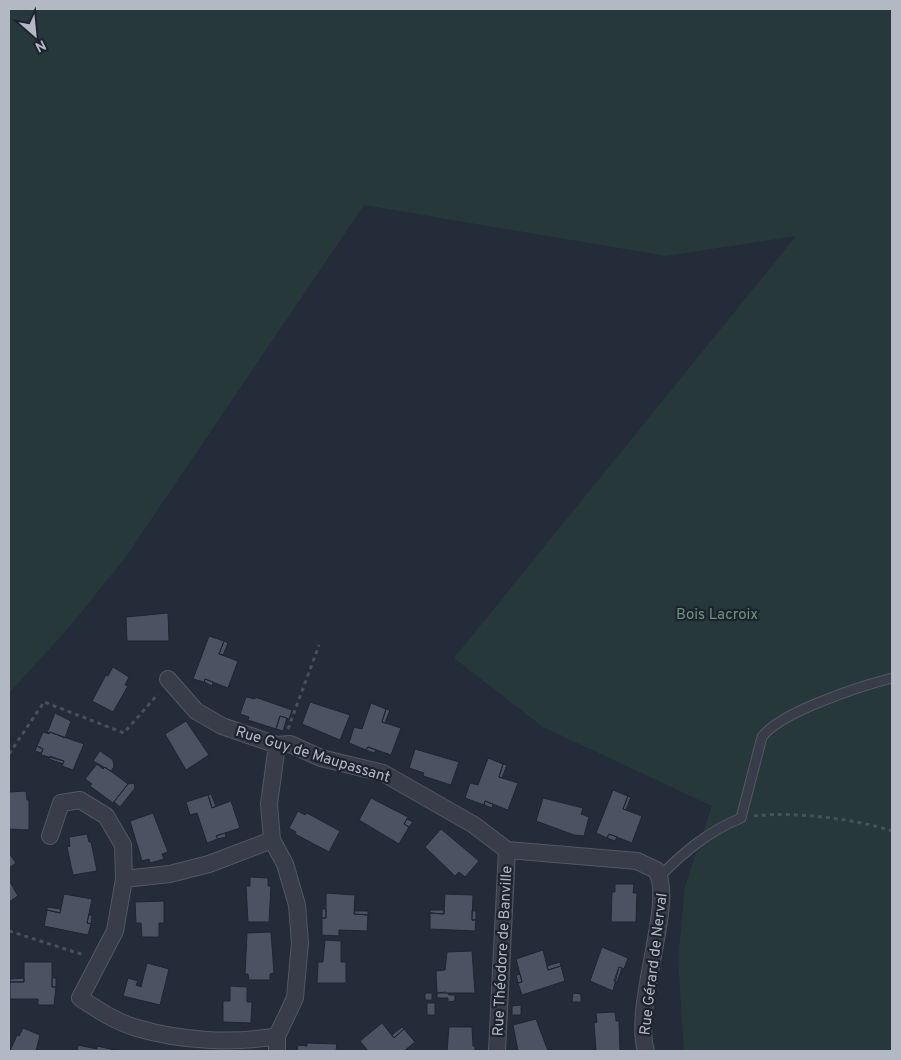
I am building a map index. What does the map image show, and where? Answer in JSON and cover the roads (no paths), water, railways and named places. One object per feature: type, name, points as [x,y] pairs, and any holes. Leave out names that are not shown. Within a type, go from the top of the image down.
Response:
[{"type":"street","name":"Rue Guy de Maupassant","points":[[171,683],[196,711],[222,726],[279,745],[290,744],[321,758],[383,772],[474,825],[507,850]]},
{"type":"street","points":[[50,836],[61,803],[80,800],[106,816],[123,845],[124,879],[115,931],[80,998],[108,1017],[137,1028],[192,1037],[277,1044],[295,998],[300,943],[297,905],[286,864],[272,840],[268,804],[279,745]]},
{"type":"street","points":[[124,879],[170,874],[209,864],[272,840]]},
{"type":"street","points":[[507,850],[637,861],[656,870],[660,876]]},
{"type":"street","name":"Rue Théodore de Banville","points":[[497,1051],[507,850]]},
{"type":"street","name":"Rue Gérard de Nerval","points":[[646,1051],[643,1042],[646,991],[661,904],[662,886],[660,876]]},
{"type":"lane","points":[[660,876],[682,853],[712,831],[741,818],[762,737],[767,730],[775,724],[819,703],[854,689],[892,678]]},
{"type":"park label","name":"Bois Lacroix","points":[[717,614]]}]
